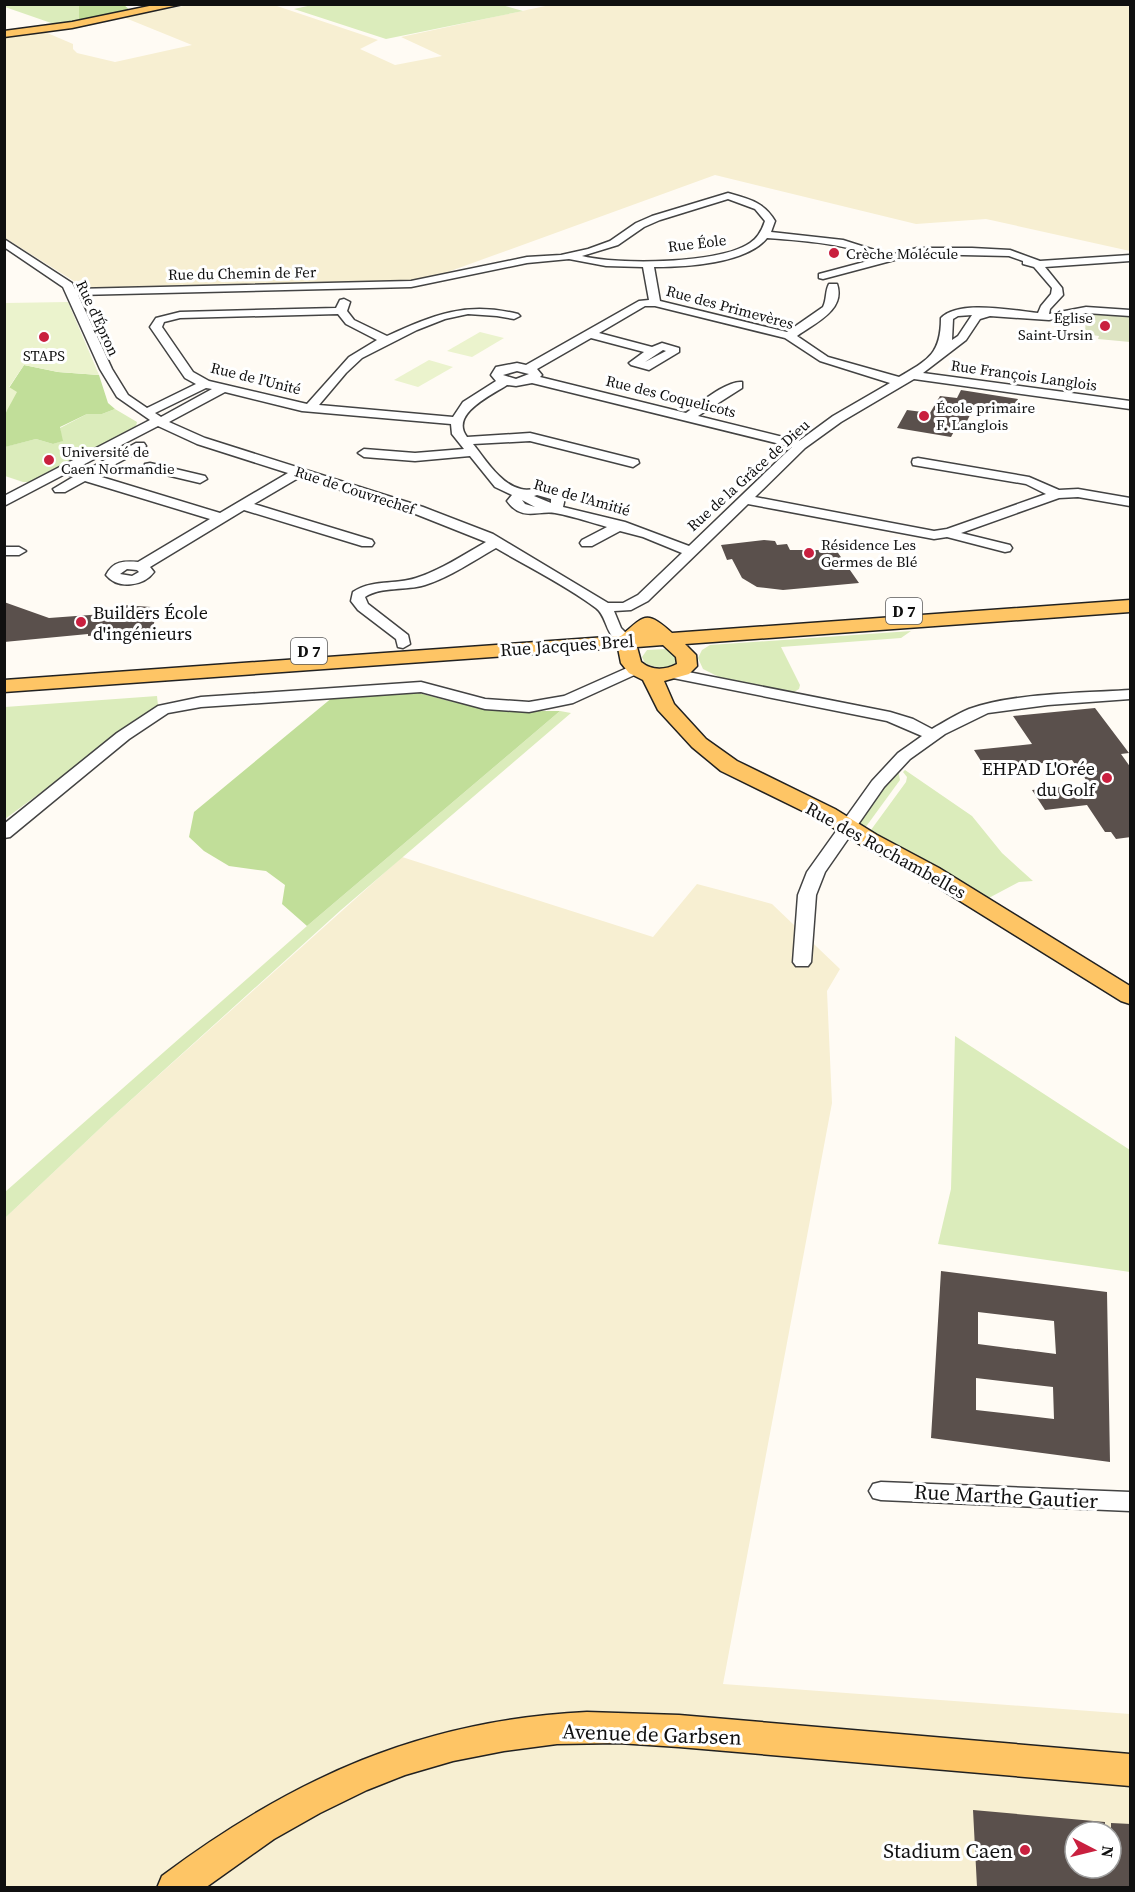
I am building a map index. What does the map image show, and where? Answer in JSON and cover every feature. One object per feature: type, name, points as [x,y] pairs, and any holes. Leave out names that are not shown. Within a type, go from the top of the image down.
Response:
[{"type":"main road","points":[[4,34],[72,25],[178,4]]},
{"type":"main road","name":"Rue Jacques Brel","points":[[4,686],[1131,593]]},
{"type":"main road","name":"Rue Jacques Brel","points":[[4,672],[403,641],[641,632],[697,637],[1131,606]]},
{"type":"main road","name":"Rue des Rochambelles","points":[[641,632],[629,659],[665,670]]},
{"type":"main road","name":"Rue des Rochambelles","points":[[641,632],[665,670],[665,706],[714,756],[743,774],[827,814],[940,878],[1131,996]]},
{"type":"main road","points":[[665,670],[697,637]]},
{"type":"main road","name":"Avenue de Garbsen","points":[[175,1887],[265,1823],[347,1780],[422,1753],[490,1737],[530,1732],[581,1728],[660,1731],[1131,1770]]},
{"type":"street","name":"Rue Éole","points":[[411,284],[527,260],[569,256],[614,243],[640,225],[656,218],[728,196],[753,204],[765,211],[770,221],[765,235],[748,249],[720,258],[648,263],[596,261],[569,256]]},
{"type":"street","points":[[765,235],[831,241],[873,251],[889,258]]},
{"type":"street","name":"Rue d'Épron","points":[[4,242],[63,280],[73,292],[105,369],[123,397]]},
{"type":"street","points":[[823,276],[922,250],[996,252],[1036,264],[1131,258]]},
{"type":"street","name":"Rue des Primevères","points":[[648,263],[655,303],[789,336],[824,359],[901,382]]},
{"type":"street","points":[[1036,264],[1058,292],[1045,308],[1043,316]]},
{"type":"street","name":"Rue du Chemin de Fer","points":[[73,292],[411,284]]},
{"type":"street","points":[[364,286],[345,300],[341,311],[350,322],[386,340]]},
{"type":"street","points":[[789,336],[828,309],[832,301],[833,286]]},
{"type":"street","points":[[457,421],[466,405],[505,381],[496,375],[500,370],[511,367],[530,374],[589,334],[643,303],[655,303]]},
{"type":"street","points":[[310,408],[351,361],[386,340],[437,317],[455,311],[484,309],[514,316]]},
{"type":"street","points":[[941,351],[947,337],[947,318],[961,312],[1043,316],[1094,310],[1131,313]]},
{"type":"street","name":"Rue de l'Unité","points":[[341,311],[180,315],[160,320],[156,327],[189,375],[205,384],[310,408],[457,421]]},
{"type":"street","points":[[961,312],[976,317],[990,312]]},
{"type":"street","name":"Rue de la Grâce de Dieu","points":[[626,607],[643,598],[645,593],[801,446],[837,419],[914,375],[941,351],[962,338],[976,317]]},
{"type":"street","points":[[589,334],[654,351]]},
{"type":"street","name":"Rue des Coquelicots","points":[[530,374],[801,446]]},
{"type":"street","name":"Rue François Langlois","points":[[914,375],[1131,405]]},
{"type":"street","points":[[146,413],[205,384]]},
{"type":"street","points":[[688,417],[738,385]]},
{"type":"street","points":[[4,502],[146,426],[160,422],[222,389]]},
{"type":"street","name":"Rue de Couvrechef","points":[[123,397],[160,422],[201,441],[451,522],[496,542],[603,602]]},
{"type":"street","name":"Rue de l'Amitié","points":[[457,421],[458,434],[468,447],[500,484],[519,495],[514,501],[519,507],[532,511],[553,507],[648,534],[689,551]]},
{"type":"street","points":[[364,453],[415,457],[530,437],[633,463]]},
{"type":"street","points":[[60,489],[140,446]]},
{"type":"street","points":[[918,462],[1029,481],[1057,494]]},
{"type":"street","points":[[150,467],[200,479]]},
{"type":"street","points":[[64,470],[221,518]]},
{"type":"street","points":[[141,566],[298,472]]},
{"type":"street","points":[[140,493],[174,474]]},
{"type":"street","points":[[519,495],[537,491],[550,493],[558,498],[557,505],[553,507]]},
{"type":"street","points":[[744,499],[846,519],[857,510],[884,515],[879,526],[924,535],[949,533],[1057,494],[1078,493],[1131,502]]},
{"type":"street","points":[[243,505],[367,543]]},
{"type":"street","points":[[587,543],[620,525]]},
{"type":"street","points":[[949,533],[963,539],[1005,548]]},
{"type":"street","points":[[403,641],[363,607],[358,601],[358,595],[363,590],[405,586],[429,579],[496,542]]},
{"type":"street","points":[[603,602],[645,593]]},
{"type":"street","points":[[603,602],[626,607],[641,632]]},
{"type":"street","points":[[603,602],[641,632]]},
{"type":"street","points":[[4,833],[123,736],[163,709],[201,702],[421,687],[485,704],[529,707],[568,700],[665,670],[890,717],[907,722],[933,735]]},
{"type":"street","points":[[802,962],[807,895],[816,872],[847,826],[895,764],[933,735],[973,713],[994,707],[1048,700],[1128,698]]},
{"type":"street","name":"Rue Marthe Gautier","points":[[881,1491],[1131,1502]]},
{"type":"shaded area","points":[[189,5],[274,5],[378,40],[360,49],[395,65],[442,56],[401,37],[550,5],[1130,5],[1130,251],[986,219],[916,224],[715,175],[434,277],[419,280],[398,283],[85,288],[5,238],[4,31],[57,25],[45,32],[73,44],[73,49],[77,53],[115,62],[192,45],[123,17]]},
{"type":"shaded area","points":[[402,857],[653,937],[697,884],[772,904],[840,969],[827,991],[832,1103],[723,1684],[1130,1714],[1130,1887],[5,1888],[5,1218],[111,1118]]},
{"type":"green space","points":[[5,4],[79,5],[79,20],[54,24],[5,7]]},
{"type":"green space","points":[[498,4],[523,11],[386,39],[294,9],[312,5]]},
{"type":"green space","points":[[79,5],[124,5],[131,11],[79,20]]},
{"type":"green space","name":"STAPS","points":[[68,302],[99,375],[58,372],[24,365],[9,387],[17,392],[5,414],[5,303]]},
{"type":"green space","points":[[1086,314],[1130,316],[1130,342],[1098,339],[1099,336],[1085,334]]},
{"type":"green space","points":[[480,332],[504,338],[472,357],[447,351]]},
{"type":"green space","points":[[429,360],[453,367],[418,387],[394,380]]},
{"type":"green space","points":[[24,365],[58,372],[99,375],[108,403],[115,409],[102,414],[87,414],[60,427],[63,441],[53,444],[36,439],[5,447],[5,414],[9,388]]},
{"type":"green space","points":[[115,409],[137,422],[136,426],[33,482],[23,482],[5,476],[4,447],[36,439],[53,444],[62,441],[60,428],[87,414],[102,414]]},
{"type":"green space","points":[[911,631],[901,638],[781,647],[800,685],[799,689],[794,692],[719,677],[703,669],[698,658],[702,650],[710,645]]},
{"type":"green space","points":[[667,649],[676,655],[678,662],[674,665],[657,667],[649,665],[642,657],[647,650]]},
{"type":"green space","points":[[415,692],[453,702],[504,711],[560,711],[307,926],[282,904],[285,885],[266,871],[229,866],[204,851],[189,837],[194,812],[333,697]]},
{"type":"green space","points":[[157,696],[158,706],[5,819],[5,707]]},
{"type":"green space","points":[[560,711],[571,713],[341,910],[111,1118],[5,1218],[5,1192],[307,926]]},
{"type":"green space","points":[[898,769],[900,780],[865,828],[858,824],[859,822]]},
{"type":"green space","points":[[905,770],[972,816],[1002,853],[1033,881],[1019,882],[985,900],[868,834],[906,782],[907,777],[903,772]]},
{"type":"green space","points":[[955,1036],[1130,1150],[1130,1272],[938,1244],[951,1189]]},
{"type":"building","points":[[961,390],[1018,399],[1011,413],[974,407],[965,425],[958,424],[951,437],[897,428],[907,410],[930,413],[940,396],[957,398]]},
{"type":"building","points":[[764,540],[775,541],[777,545],[787,544],[790,550],[836,550],[859,583],[783,590],[757,587],[742,578],[732,559],[727,560],[721,545]]},
{"type":"building","name":"Builders École d'ingénieurs","points":[[4,602],[49,618],[117,613],[123,605],[151,607],[153,613],[157,614],[151,632],[122,638],[118,634],[88,636],[88,634],[4,642]]},
{"type":"building","name":"EHPAD L'Orée du Golf","points":[[1095,708],[1129,753],[1121,754],[1131,768],[1131,837],[1116,839],[1111,832],[1105,832],[1087,805],[1045,810],[1032,790],[1089,784],[1072,760],[986,769],[974,750],[1032,744],[1013,716]]},
{"type":"building","points":[[941,1271],[1107,1292],[1110,1462],[931,1438]],"holes":[[[978,1312],[1054,1321],[1056,1354],[978,1344]],[[976,1378],[1053,1387],[1054,1419],[976,1410]]]},
{"type":"building","name":"Stadium Caen","points":[[973,1810],[1083,1820],[1063,1820],[1063,1880],[1123,1880],[1123,1824],[1131,1824],[1131,1887],[977,1887]]},
{"type":"place","name":"Crèche Molécule","points":[[834,253]]},
{"type":"place","name":"Église Saint-Ursin","points":[[1105,326]]},
{"type":"place","name":"STAPS","points":[[44,337]]},
{"type":"place","name":"École primaire F. Langlois","points":[[924,416]]},
{"type":"place","name":"Université de Caen Normandie","points":[[49,460]]},
{"type":"place","name":"Résidence Les Germes de Blé","points":[[809,553]]},
{"type":"place","name":"Builders École d'ingénieurs","points":[[81,622]]},
{"type":"place","name":"EHPAD L'Orée du Golf","points":[[1107,778]]},
{"type":"place","name":"Stadium Caen","points":[[1025,1850]]}]
